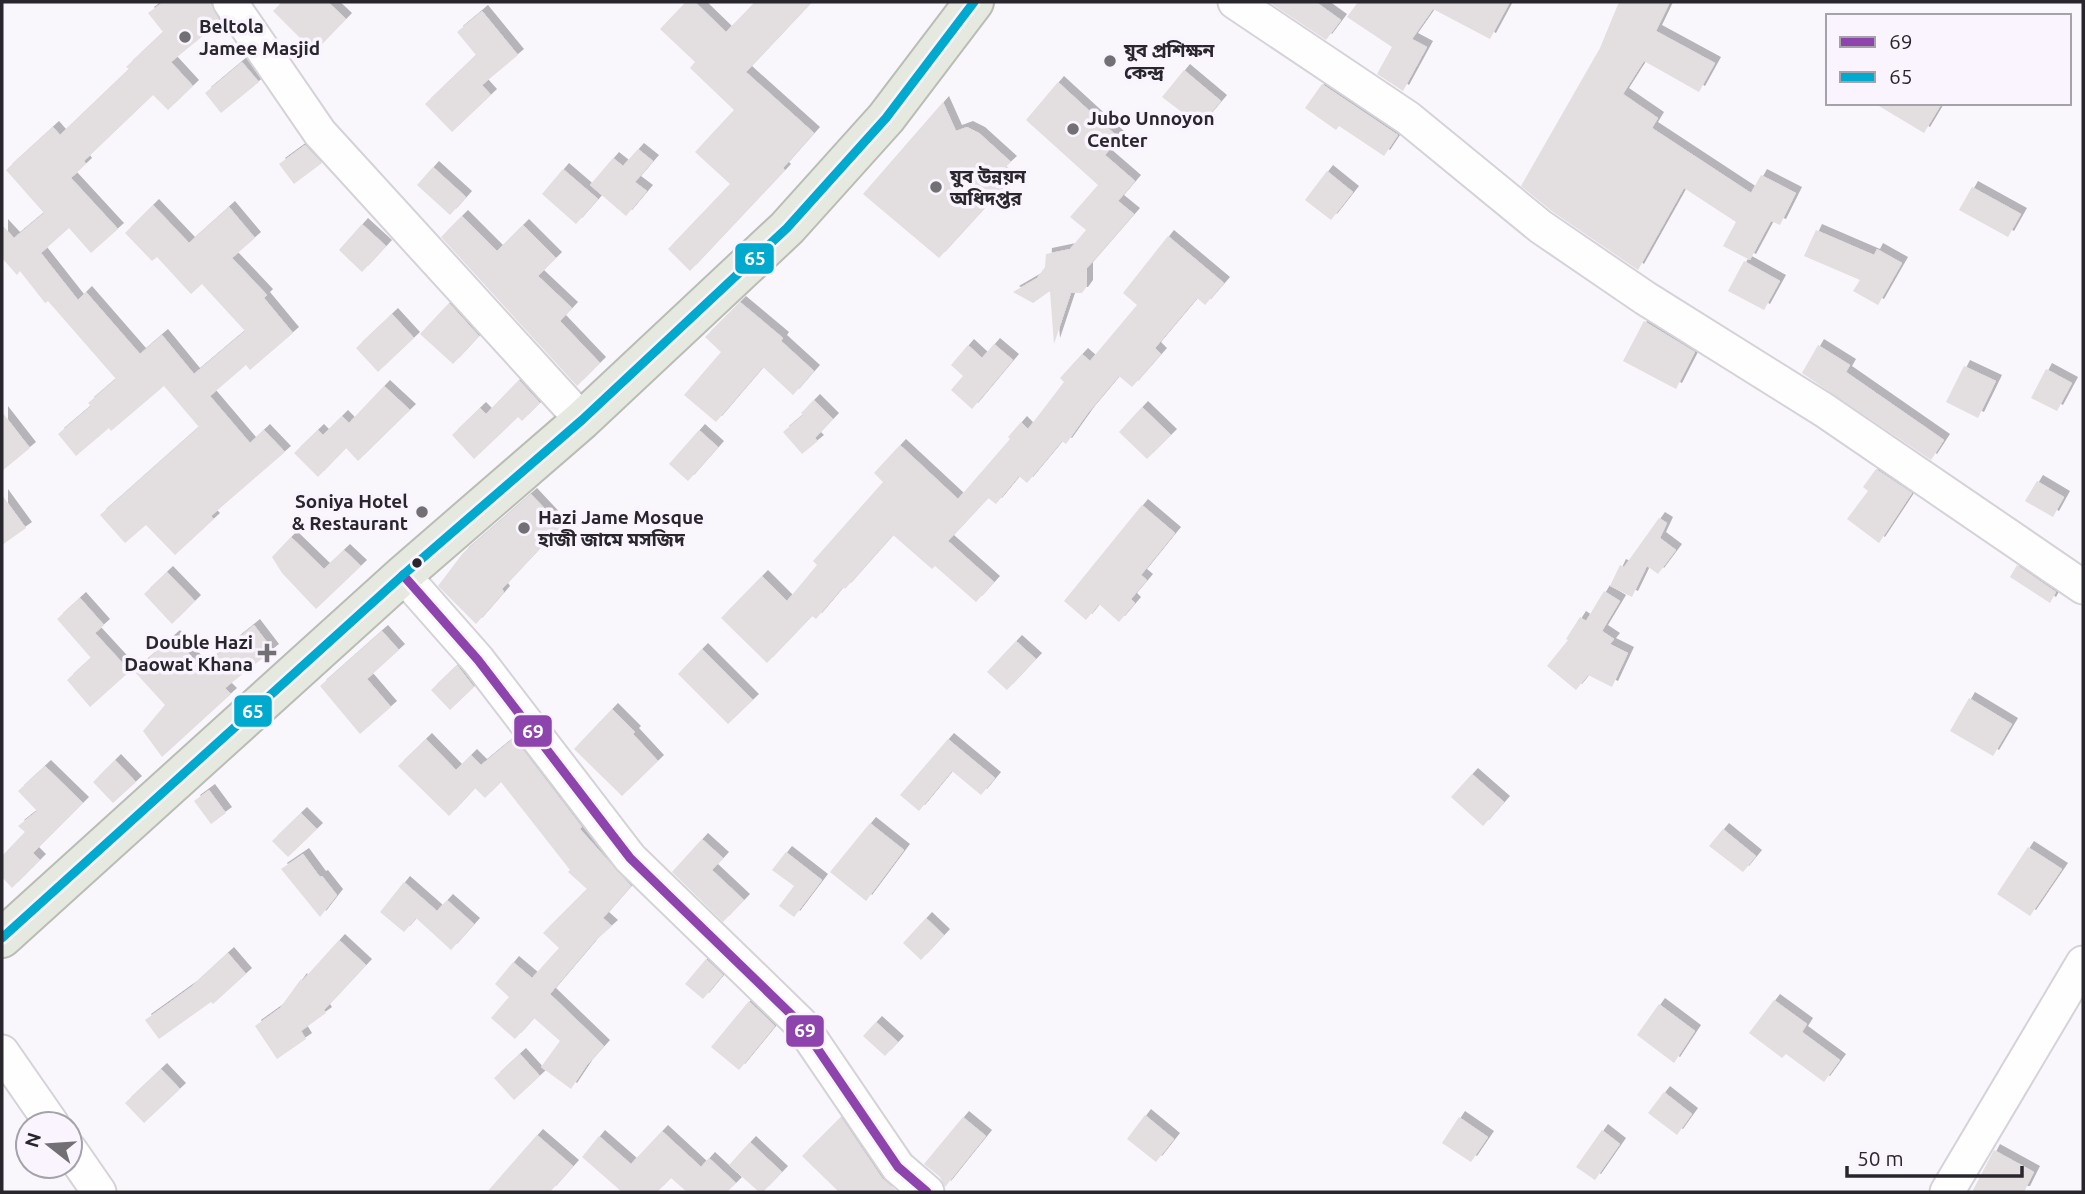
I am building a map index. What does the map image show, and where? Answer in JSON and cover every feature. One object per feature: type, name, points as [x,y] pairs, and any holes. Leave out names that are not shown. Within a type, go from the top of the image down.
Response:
[{"type":"highway","points":[[2,937],[403,575],[582,419],[787,228],[886,118],[974,2]]},
{"type":"street","points":[[230,2],[320,133],[582,419]]},
{"type":"street","points":[[1235,2],[1408,118],[1541,227],[1645,298],[1824,410],[2083,587]]},
{"type":"street","points":[[403,575],[478,660],[630,858],[800,1023],[898,1167],[927,1192]]},
{"type":"street","points":[[1947,1192],[2083,963]]},
{"type":"street","points":[[2,1052],[42,1110]]},
{"type":"street","points":[[84,1170],[99,1192]]},
{"type":"building","points":[[163,2],[210,2],[220,22],[171,62],[193,86],[168,110],[153,95],[84,161],[86,164],[71,178],[118,229],[91,253],[69,228],[41,253],[78,300],[86,292],[140,354],[162,335],[194,374],[245,331],[202,284],[191,294],[157,257],[152,261],[125,233],[153,205],[189,243],[229,207],[255,238],[232,258],[267,295],[264,298],[293,333],[250,370],[246,365],[210,396],[250,443],[264,430],[285,452],[211,516],[214,519],[175,555],[146,525],[125,543],[100,515],[199,427],[164,386],[111,431],[109,428],[76,456],[58,434],[91,406],[88,403],[116,379],[48,301],[45,303],[20,271],[17,275],[2,258],[2,225],[14,238],[44,213],[6,170],[53,127],[60,135],[129,69],[126,67],[163,32],[148,13]]},
{"type":"building","points":[[282,2],[328,2],[346,19],[314,52],[273,11]]},
{"type":"building","points":[[686,2],[695,2],[726,32],[755,2],[812,2],[746,72],[814,133],[783,168],[785,170],[690,271],[668,249],[730,184],[695,152],[734,110],[690,68],[695,62],[660,29]]},
{"type":"building","points":[[1269,2],[1316,2],[1341,20],[1326,40]]},
{"type":"building","points":[[1358,2],[1510,2],[1490,39],[1433,9],[1412,39],[1427,47],[1403,91],[1377,74],[1392,47],[1347,17]]},
{"type":"building","points":[[1619,2],[1670,2],[1656,31],[1715,63],[1699,92],[1644,61],[1623,94],[1658,118],[1652,128],[1751,193],[1761,175],[1796,193],[1780,225],[1771,221],[1750,260],[1723,246],[1736,222],[1684,188],[1638,270],[1553,212],[1521,186],[1600,48]]},
{"type":"building","points":[[482,11],[518,55],[482,85],[491,95],[452,132],[425,104],[476,55],[457,32]]},
{"type":"building","points":[[242,62],[259,82],[221,113],[205,93]]},
{"type":"building","points":[[1184,70],[1221,101],[1200,126],[1162,97]]},
{"type":"building","points":[[1058,82],[1119,138],[1105,155],[1135,181],[1118,201],[1134,214],[1087,268],[1087,286],[1082,293],[1071,293],[1054,344],[1050,291],[1033,303],[1013,292],[1037,278],[1045,267],[1046,254],[1070,249],[1086,230],[1070,217],[1098,185],[1026,120]]},
{"type":"building","points":[[1322,84],[1398,135],[1384,156],[1339,126],[1336,130],[1305,108]]},
{"type":"building","name":"যুব উন্নয়ন অধিদপ্তর","points":[[943,102],[956,131],[967,127],[979,133],[1011,162],[1000,172],[1010,180],[939,258],[863,194]]},
{"type":"building","points":[[1877,105],[1941,105],[1924,133]]},
{"type":"building","points":[[305,145],[322,163],[294,184],[279,164]]},
{"type":"building","points":[[638,149],[653,161],[635,182],[647,191],[626,216],[590,185],[613,158],[623,166]]},
{"type":"building","points":[[433,167],[466,197],[450,215],[417,185]]},
{"type":"building","points":[[563,169],[598,199],[576,224],[542,194]]},
{"type":"building","points":[[1327,171],[1353,192],[1331,220],[1305,200]]},
{"type":"building","points":[[1972,187],[2021,214],[2008,237],[1959,210]]},
{"type":"building","points":[[462,216],[497,251],[523,225],[556,258],[538,276],[572,308],[560,321],[600,363],[577,386],[441,237]]},
{"type":"building","points":[[362,224],[386,246],[362,272],[339,250]]},
{"type":"building","points":[[1816,230],[1874,255],[1877,249],[1902,263],[1878,305],[1853,291],[1860,280],[1804,256]]},
{"type":"building","points":[[1168,236],[1224,283],[1205,305],[1197,298],[1155,348],[1161,354],[1132,387],[1119,376],[1066,444],[1062,441],[1027,483],[1019,476],[996,504],[988,498],[948,541],[994,582],[976,602],[935,566],[932,569],[893,535],[816,619],[812,616],[767,663],[721,618],[762,576],[787,601],[817,565],[813,561],[883,482],[874,473],[900,445],[958,499],[1010,439],[1008,437],[1021,422],[1028,429],[1064,382],[1060,378],[1082,354],[1090,361],[1137,305],[1123,293]]},
{"type":"building","points":[[1744,261],[1780,281],[1764,310],[1728,291]]},
{"type":"building","points":[[740,302],[783,338],[781,341],[814,371],[793,395],[763,367],[716,422],[684,395],[721,352],[705,337]]},
{"type":"building","points":[[449,303],[479,336],[453,364],[420,334]]},
{"type":"building","points":[[392,314],[414,338],[378,372],[356,348]]},
{"type":"building","points":[[1644,321],[1695,352],[1676,389],[1623,361]]},
{"type":"building","points":[[994,344],[1013,360],[972,409],[951,390],[963,376],[951,365],[968,345],[982,358]]},
{"type":"building","points":[[1818,345],[1850,365],[1846,372],[1944,440],[1931,460],[1802,373]]},
{"type":"building","points":[[1964,366],[1996,381],[1978,418],[1946,402]]},
{"type":"building","points":[[2046,369],[2072,383],[2057,411],[2031,398]]},
{"type":"building","points":[[519,380],[540,403],[522,421],[518,417],[474,459],[452,435],[480,408],[486,414]]},
{"type":"building","points":[[384,386],[410,410],[358,461],[346,448],[318,477],[294,453],[318,430],[323,435],[342,416],[349,423]]},
{"type":"building","points":[[814,400],[833,419],[815,438],[818,441],[802,454],[783,432],[803,415],[801,413]]},
{"type":"building","points":[[1142,407],[1171,435],[1147,459],[1119,432]]},
{"type":"building","points":[[2,412],[30,448],[2,471]]},
{"type":"building","points":[[699,430],[718,447],[688,481],[669,464]]},
{"type":"building","points":[[1876,469],[1912,493],[1879,543],[1847,519],[1868,491],[1863,487]]},
{"type":"building","points":[[2037,481],[2064,497],[2053,517],[2025,501]]},
{"type":"building","points":[[531,494],[561,526],[502,589],[504,592],[476,624],[438,586],[463,553]]},
{"type":"building","points":[[2,495],[26,528],[2,545]]},
{"type":"building","points":[[1142,505],[1175,533],[1141,575],[1147,580],[1131,599],[1135,603],[1119,622],[1099,604],[1086,620],[1064,601]]},
{"type":"building","points":[[1659,518],[1667,523],[1660,538],[1676,550],[1658,574],[1647,566],[1632,597],[1610,586],[1620,565],[1624,567]]},
{"type":"building","points":[[291,537],[324,569],[344,550],[361,566],[316,609],[282,573],[272,557]]},
{"type":"building","points":[[2017,565],[2056,592],[2050,603],[2010,577]]},
{"type":"building","points":[[167,572],[195,601],[172,624],[144,594]]},
{"type":"building","points":[[1604,591],[1620,601],[1602,631],[1614,639],[1610,644],[1628,653],[1612,687],[1588,675],[1576,690],[1547,666],[1568,640],[1566,639],[1580,617],[1586,621]]},
{"type":"building","points":[[80,598],[104,625],[95,633],[130,671],[90,707],[67,680],[91,658],[57,619]]},
{"type":"building","points":[[254,625],[273,650],[225,688],[231,694],[162,757],[143,731],[165,705],[134,671],[174,636],[201,668]]},
{"type":"building","points":[[382,631],[399,650],[367,679],[391,707],[360,734],[320,686]]},
{"type":"building","points":[[1016,641],[1036,659],[1007,690],[987,672]]},
{"type":"building","points":[[702,649],[753,700],[728,724],[678,674]]},
{"type":"building","points":[[457,665],[474,687],[450,710],[431,690]]},
{"type":"building","points":[[1969,698],[2012,724],[1993,756],[1950,731]]},
{"type":"building","points":[[612,709],[658,761],[622,796],[574,749]]},
{"type":"building","points":[[514,738],[582,827],[580,829],[631,886],[603,918],[612,926],[595,941],[550,994],[604,1046],[571,1089],[541,1067],[560,1041],[534,1018],[515,1039],[491,1018],[509,997],[495,984],[513,962],[532,978],[559,948],[543,933],[587,889],[568,872],[570,870],[501,782],[485,798],[475,788],[449,816],[398,766],[426,739],[456,770],[471,755],[481,765]]},
{"type":"building","points":[[948,739],[995,778],[981,795],[952,771],[919,811],[900,795]]},
{"type":"building","points":[[115,760],[136,782],[113,803],[93,782]]},
{"type":"building","points":[[45,766],[83,803],[33,853],[40,860],[12,888],[2,877],[2,856],[25,832],[18,826],[37,811],[18,791]]},
{"type":"building","points":[[1472,774],[1504,802],[1483,826],[1451,797]]},
{"type":"building","points":[[209,790],[226,813],[211,824],[194,801]]},
{"type":"building","points":[[301,813],[317,829],[288,857],[272,841]]},
{"type":"building","points":[[870,823],[904,850],[866,901],[830,872]]},
{"type":"building","points":[[1723,829],[1756,856],[1743,872],[1709,846]]},
{"type":"building","points":[[702,839],[723,858],[712,870],[744,900],[723,922],[672,872]]},
{"type":"building","points":[[2028,847],[2062,869],[2030,916],[1997,894]]},
{"type":"building","points":[[786,852],[822,880],[794,917],[779,906],[794,886],[772,870]]},
{"type":"building","points":[[303,854],[337,895],[320,917],[281,869]]},
{"type":"building","points":[[404,882],[437,911],[447,900],[474,924],[451,950],[416,918],[404,932],[380,912]]},
{"type":"building","points":[[926,918],[944,935],[921,960],[903,943]]},
{"type":"building","points":[[339,940],[366,965],[324,1010],[326,1013],[301,1031],[306,1039],[277,1059],[255,1026],[280,1008],[301,979],[302,981]]},
{"type":"building","points":[[228,953],[246,974],[213,1004],[211,1002],[159,1039],[145,1020],[191,987]]},
{"type":"building","points":[[706,959],[723,975],[703,999],[685,984]]},
{"type":"building","points":[[1774,1000],[1807,1024],[1802,1032],[1840,1060],[1824,1082],[1786,1054],[1782,1058],[1749,1033]]},
{"type":"building","points":[[749,1001],[775,1026],[739,1070],[711,1047]]},
{"type":"building","points":[[1659,1004],[1695,1031],[1674,1063],[1637,1035]]},
{"type":"building","points":[[876,1022],[898,1042],[885,1056],[863,1036]]},
{"type":"building","points":[[520,1054],[540,1076],[514,1100],[494,1078]]},
{"type":"building","points":[[161,1069],[180,1089],[144,1123],[125,1103]]},
{"type":"building","points":[[1664,1092],[1692,1114],[1677,1135],[1648,1113]]},
{"type":"building","points":[[1145,1115],[1174,1139],[1156,1162],[1127,1139]]},
{"type":"building","points":[[841,1117],[882,1178],[898,1192],[839,1192],[802,1156]]},
{"type":"building","points":[[963,1117],[986,1136],[945,1187],[940,1177],[924,1164]]},
{"type":"building","points":[[1459,1117],[1488,1137],[1471,1162],[1442,1143]]},
{"type":"building","points":[[1602,1130],[1620,1144],[1595,1180],[1576,1167]]},
{"type":"building","points":[[662,1131],[701,1167],[709,1158],[736,1183],[727,1192],[687,1192],[671,1178],[657,1192],[622,1192],[582,1157],[599,1136],[631,1164]]},
{"type":"building","points":[[537,1135],[573,1166],[550,1192],[487,1192]]},
{"type":"building","points":[[750,1142],[782,1172],[763,1192],[759,1192],[729,1165]]},
{"type":"building","points":[[1994,1150],[2034,1172],[2024,1192],[1972,1192]]},
{"type":"transit line","name":"65","points":[[2,938],[403,575],[582,420],[787,228],[886,118],[974,2]]},
{"type":"transit line","name":"69","points":[[403,575],[478,660],[630,858],[800,1023],[898,1167],[927,1192]]},
{"type":"place","name":"Beltola Jamee Masjid","points":[[185,37]]},
{"type":"place","name":"যুব প্রশিক্ষন কেন্দ্র","points":[[1110,61]]},
{"type":"place","name":"Jubo Unnoyon Center","points":[[1073,129]]},
{"type":"place","name":"যুব উন্নয়ন অধিদপ্তর","points":[[936,187]]},
{"type":"place","name":"Soniya Hotel & Restaurant","points":[[422,512]]},
{"type":"place","name":"Hazi Jame Mosque হাজী জামে মসজিদ","points":[[524,528]]},
{"type":"place","name":"Double Hazi Daowat Khana","points":[[267,653]]}]
